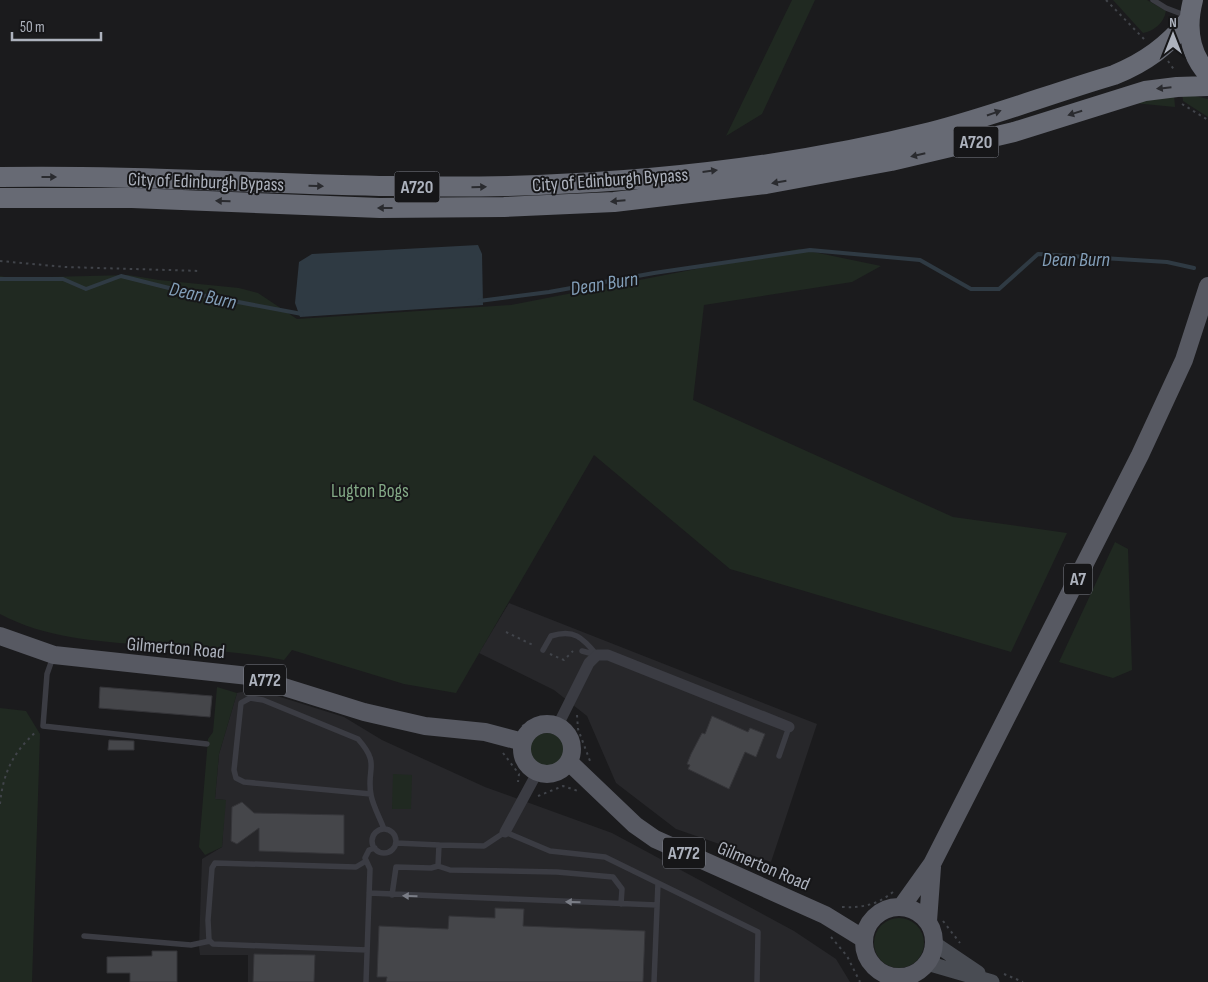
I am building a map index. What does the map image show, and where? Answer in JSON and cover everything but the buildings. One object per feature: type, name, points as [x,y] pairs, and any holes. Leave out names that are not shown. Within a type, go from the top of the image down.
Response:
[{"type":"highway","points":[[1190,10],[1192,46],[1197,59],[1208,74]]},
{"type":"highway","name":"City of Edinburgh Bypass","points":[[0,177],[127,177],[316,186],[458,187],[615,180],[757,165],[927,133],[1114,75],[1136,66],[1160,51],[1190,10]]},
{"type":"highway","name":"City of Edinburgh Bypass","points":[[0,198],[132,198],[380,208],[495,207],[614,202],[766,184],[891,162],[1014,132],[1145,91],[1177,86],[1208,86]]},
{"type":"main road","name":"A7","points":[[902,906],[932,864],[1140,455],[1184,360],[1208,286]]},
{"type":"main road","name":"Gilmerton Road","points":[[0,636],[54,655],[249,676],[364,712],[425,726],[521,734]]},
{"type":"main road","points":[[541,725],[557,727],[569,738],[572,754],[568,762],[558,772],[537,773],[526,763],[521,749],[521,734],[527,734],[541,725]]},
{"type":"main road","name":"Gilmerton Road","points":[[568,762],[635,824],[655,839],[831,911],[871,920]]},
{"type":"main road","name":"A7","points":[[932,864],[935,917]]},
{"type":"main road","points":[[902,906],[935,917],[933,932],[935,944],[928,963],[918,972],[905,979],[882,974],[876,975],[866,955],[864,939],[871,920],[885,909],[902,906]]},
{"type":"main road","name":"Gilmerton Road","points":[[831,911],[864,939]]},
{"type":"main road","points":[[935,944],[994,979]]},
{"type":"main road","points":[[928,963],[994,979]]},
{"type":"street","points":[[557,727],[589,663],[597,655],[608,655],[789,727]]},
{"type":"street","points":[[505,832],[537,773]]},
{"type":"lane","points":[[1153,0],[1166,8],[1190,10]]},
{"type":"lane","points":[[543,650],[551,636],[563,633],[575,635],[597,655]]},
{"type":"lane","points":[[582,651],[597,655]]},
{"type":"lane","points":[[54,655],[47,674],[43,726],[207,744]]},
{"type":"lane","points":[[371,794],[244,782],[236,778],[234,770],[241,703],[250,698],[263,700],[358,738],[368,751],[372,768],[371,794],[384,829],[393,833],[396,843],[392,850],[385,853],[374,848],[372,841],[374,834],[384,829]]},
{"type":"lane","points":[[778,756],[789,727]]},
{"type":"lane","points":[[396,843],[484,846],[505,832],[550,851],[605,857],[758,932],[757,982]]},
{"type":"lane","points":[[438,866],[439,845]]},
{"type":"lane","points":[[366,982],[370,869],[366,861],[367,853],[374,848]]},
{"type":"lane","points":[[210,941],[208,920],[212,868],[215,863],[356,867],[366,861]]},
{"type":"lane","points":[[392,896],[396,867],[438,866],[450,870],[557,872],[612,877],[622,889],[622,904]]},
{"type":"lane","points":[[654,982],[658,883]]},
{"type":"lane","points":[[369,893],[392,896],[657,905]]},
{"type":"lane","points":[[84,936],[191,945],[210,941],[213,944],[367,950]]},
{"type":"path","points":[[1144,39],[1150,35]]},
{"type":"path","points":[[0,261],[66,267],[201,271]]},
{"type":"path","points":[[521,734],[557,712],[560,707],[577,714],[578,729],[593,768]]},
{"type":"path","points":[[0,804],[2,781],[23,744],[43,726]]},
{"type":"path","points":[[831,911],[880,902],[902,882],[916,887]]},
{"type":"path","points":[[935,917],[942,921],[964,948]]},
{"type":"path","points":[[994,979],[1022,982]]},
{"type":"shaded area","points":[[478,245],[482,254],[483,305],[300,317],[295,303],[299,262],[312,254]]},
{"type":"shaded area","points":[[509,603],[817,724],[771,862],[676,829],[616,783],[587,716],[554,690],[479,653]]},
{"type":"shaded area","points":[[255,689],[344,717],[382,740],[485,787],[612,833],[794,931],[836,959],[850,982],[248,982],[248,955],[200,955],[199,947],[202,859],[222,847],[225,800],[215,799],[219,754],[237,693]]},
{"type":"green space","points":[[792,0],[815,0],[762,114],[726,136]]},
{"type":"green space","points":[[1113,0],[1147,0],[1166,11],[1158,26],[1143,33]]},
{"type":"green space","points":[[1182,93],[1208,99],[1208,117],[1183,101]]},
{"type":"green space","points":[[1174,94],[1175,107],[1134,103]]},
{"type":"green space","name":"Lugton Bogs","points":[[799,249],[881,266],[852,282],[704,305],[693,400],[953,517],[1067,533],[1011,652],[730,569],[594,455],[456,693],[404,684],[292,650],[284,660],[232,652],[89,640],[52,633],[17,622],[0,614],[0,276],[10,278],[128,275],[239,288],[258,293],[297,319],[511,305]]},
{"type":"green space","points":[[1115,542],[1128,549],[1132,670],[1113,678],[1059,662]]},
{"type":"green space","points":[[217,687],[237,693],[219,754],[215,799],[226,800],[222,847],[205,855],[199,847],[208,739],[213,732]]},
{"type":"green space","points":[[0,708],[26,711],[40,734],[32,982],[0,982]]},
{"type":"green space","points":[[547,733],[554,734],[559,738],[563,743],[563,757],[559,762],[554,766],[547,767],[540,766],[535,762],[531,757],[530,750],[531,743],[535,738],[540,734]]},
{"type":"green space","points":[[393,774],[412,775],[411,809],[392,809]]},
{"type":"green space","points":[[899,918],[909,920],[917,925],[922,933],[924,943],[922,953],[917,961],[909,966],[899,968],[889,966],[881,961],[876,953],[874,943],[876,933],[881,925],[889,920]]},
{"type":"waterway","name":"Dean Burn","points":[[479,301],[549,292],[654,273],[810,250],[920,260],[971,289],[999,289],[1038,254],[1167,262],[1194,268]]},
{"type":"waterway","name":"Dean Burn","points":[[0,279],[63,279],[86,289],[121,276],[185,292],[302,314]]}]
